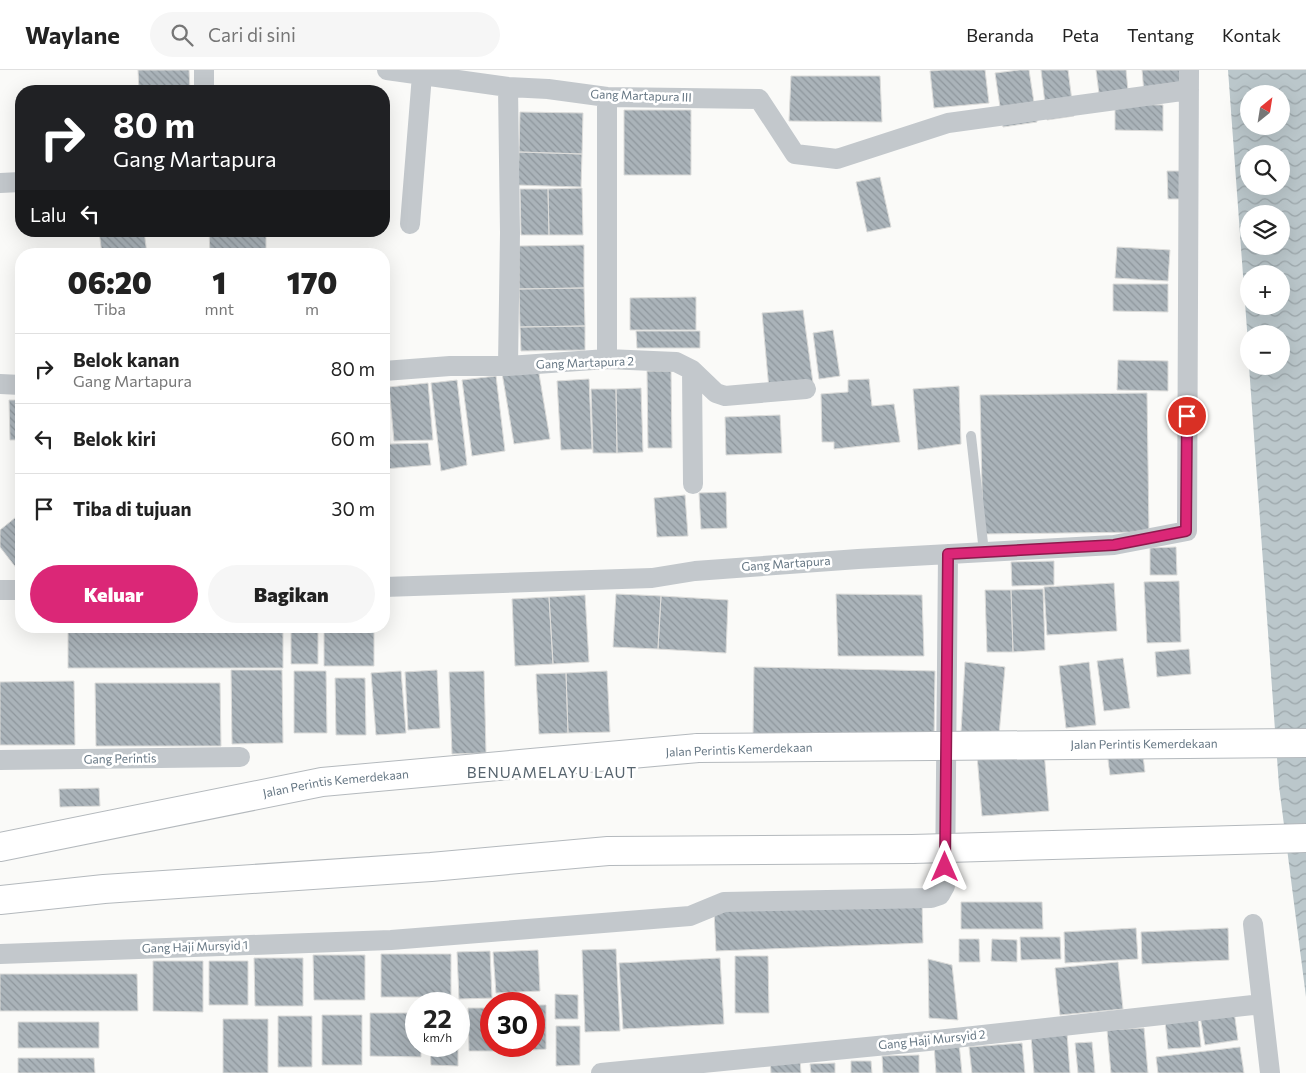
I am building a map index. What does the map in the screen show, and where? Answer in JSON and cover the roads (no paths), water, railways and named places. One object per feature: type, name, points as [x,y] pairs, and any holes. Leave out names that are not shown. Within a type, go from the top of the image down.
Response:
[{"type":"highway","name":"Jalan Perintis Kemerdekaan","points":[[0,847],[322,782],[698,748],[1306,743]]},
{"type":"highway","points":[[0,900],[104,889],[431,867],[608,851],[912,849],[1306,838]]},
{"type":"street","points":[[204,70],[204,85]]},
{"type":"street","name":"Gang Martapura III","points":[[387,70],[508,87],[548,89],[607,97],[759,99],[795,154],[837,159],[948,123],[1189,80]]},
{"type":"street","points":[[410,224],[422,75]]},
{"type":"street","name":"Gang Martapura","points":[[390,587],[652,578],[696,571],[1114,545],[1186,531],[1189,80]]},
{"type":"street","points":[[508,87],[510,234],[508,366]]},
{"type":"street","points":[[607,97],[607,359]]},
{"type":"street","points":[[0,183],[15,182]]},
{"type":"street","name":"Gang Martapura 2","points":[[390,371],[450,366],[508,366],[607,359],[676,362],[692,370],[716,393],[725,396],[806,389]]},
{"type":"street","points":[[692,370],[693,484]]},
{"type":"street","points":[[0,384],[15,384]]},
{"type":"street","name":"Gang Haji Mursyid 1","points":[[0,954],[391,940],[690,916],[724,902],[931,898],[940,895],[945,886],[948,554]]},
{"type":"street","points":[[0,590],[15,590]]},
{"type":"street","name":"Gang Perintis","points":[[0,760],[240,757]]},
{"type":"street","points":[[1253,924],[1270,1073]]},
{"type":"street","name":"Gang Haji Mursyid 2","points":[[601,1073],[928,1041],[1262,1004]]},
{"type":"lane","points":[[970,436],[984,552]]},
{"type":"water","points":[[1228,70],[1306,70],[1306,997],[1279,786],[1250,375],[1290,375],[1290,325],[1247,325],[1246,315],[1290,315],[1290,265],[1242,265],[1242,255],[1290,255],[1290,205],[1240,205],[1240,234]]},
{"type":"district","name":"BENUAMELAYU LAUT","points":[[552,773]]}]
